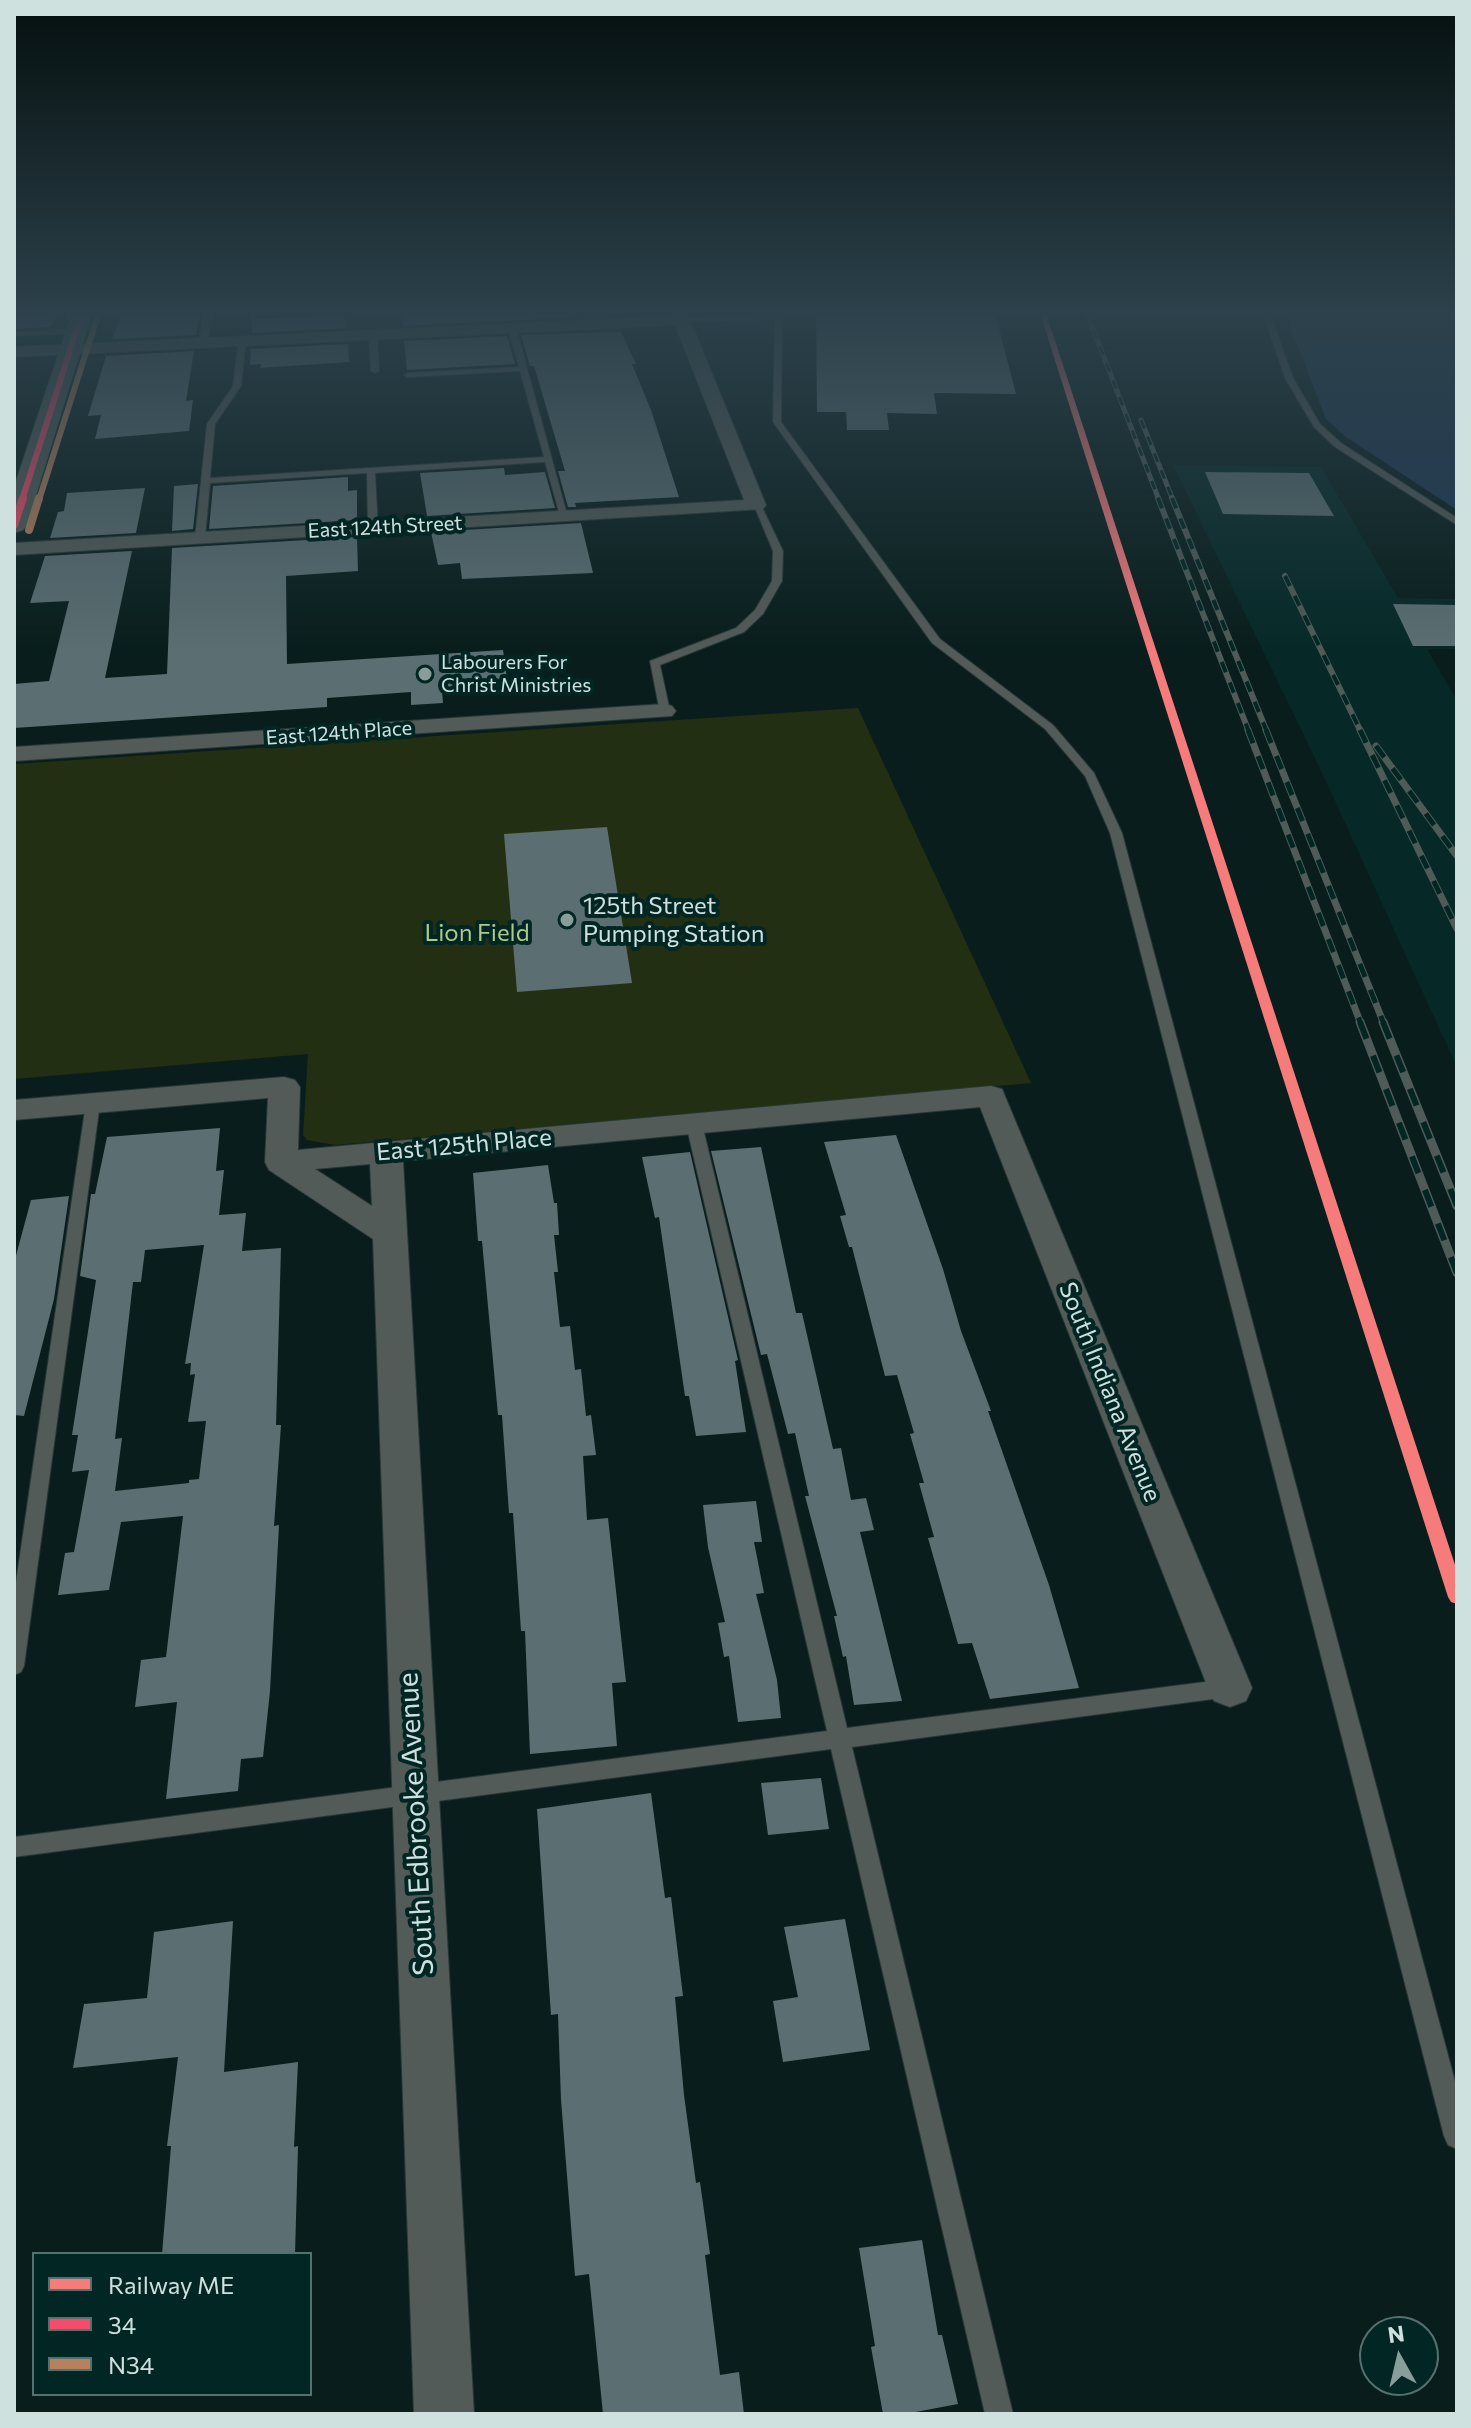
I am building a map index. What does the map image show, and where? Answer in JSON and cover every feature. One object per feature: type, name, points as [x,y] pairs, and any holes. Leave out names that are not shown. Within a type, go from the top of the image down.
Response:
[{"type":"main road","points":[[14,525],[45,426]]},
{"type":"street","points":[[724,426],[756,505]]},
{"type":"street","name":"East 124th Street","points":[[14,549],[756,505]]},
{"type":"street","name":"East 124th Place","points":[[14,754],[664,711]]},
{"type":"street","points":[[14,1110],[284,1087],[281,1162],[389,1234]]},
{"type":"street","name":"East 125th Place","points":[[281,1162],[991,1096]]},
{"type":"street","name":"South Indiana Avenue","points":[[991,1096],[1230,1688]]},
{"type":"street","name":"South Edbrooke Avenue","points":[[386,1152],[444,2414]]},
{"type":"lane","points":[[200,538],[211,426]]},
{"type":"lane","points":[[540,426],[565,516]]},
{"type":"lane","points":[[780,426],[936,641],[1049,727],[1090,775],[1116,833],[1457,2136]]},
{"type":"lane","points":[[1318,426],[1338,445],[1457,522]]},
{"type":"lane","points":[[205,481],[549,459]]},
{"type":"lane","points":[[371,471],[373,528]]},
{"type":"lane","points":[[664,711],[654,663],[740,630],[759,612],[777,581],[778,551],[756,505]]},
{"type":"lane","points":[[14,1666],[93,1103]]},
{"type":"lane","points":[[694,1124],[999,2414]]},
{"type":"lane","points":[[14,1847],[1230,1688]]},
{"type":"shaded area","points":[[1334,426],[1457,426],[1457,510]]},
{"type":"shaded area","points":[[1173,465],[1321,467],[1398,598],[1457,599],[1457,649],[1427,649],[1457,701],[1457,1067],[1325,779]]},
{"type":"green space","name":"Lion Field","points":[[858,708],[1031,1083],[335,1145],[307,1140],[303,1135],[308,1054],[14,1079],[14,764]]},
{"type":"building","points":[[98,426],[190,426],[189,431],[95,439]]},
{"type":"building","points":[[552,426],[656,426],[679,497],[575,503],[576,507],[568,507],[558,471],[565,471]]},
{"type":"building","points":[[847,426],[889,426],[889,430],[847,430]]},
{"type":"building","points":[[504,468],[505,475],[545,472],[555,508],[427,516],[420,473]]},
{"type":"building","points":[[1205,472],[1309,473],[1334,516],[1223,514]]},
{"type":"building","points":[[348,477],[348,491],[357,490],[357,520],[209,529],[213,486]]},
{"type":"building","points":[[198,484],[193,529],[172,531],[174,486]]},
{"type":"building","points":[[145,488],[136,533],[50,538],[58,512],[64,511],[67,493]]},
{"type":"building","points":[[581,523],[593,573],[462,579],[460,563],[438,565],[431,532]]},
{"type":"building","points":[[357,537],[358,571],[286,576],[287,664],[503,650],[508,686],[442,691],[443,703],[411,705],[411,692],[327,698],[327,707],[14,728],[14,684],[49,681],[69,601],[30,603],[45,556],[132,551],[105,678],[167,674],[172,548]]},
{"type":"building","points":[[1393,604],[1457,605],[1457,646],[1413,646]]},
{"type":"building","name":"125th Street Pumping Station","points":[[607,827],[632,983],[517,992],[504,834]]},
{"type":"building","points":[[220,1128],[216,1171],[224,1170],[219,1215],[246,1213],[242,1251],[281,1248],[276,1425],[281,1425],[274,1526],[279,1525],[270,1691],[263,1757],[241,1759],[238,1791],[166,1799],[177,1702],[135,1707],[141,1660],[166,1657],[183,1516],[121,1522],[109,1590],[58,1595],[65,1553],[74,1552],[89,1470],[72,1472],[78,1435],[72,1435],[96,1280],[80,1276],[91,1194],[95,1194],[107,1137]],"holes":[[[204,1245],[185,1364],[191,1363],[190,1375],[195,1374],[188,1422],[206,1421],[199,1479],[189,1480],[189,1483],[115,1491],[122,1438],[115,1439],[133,1282],[141,1282],[145,1250]]]},
{"type":"building","points":[[896,1135],[1049,1585],[1079,1688],[990,1699],[972,1643],[958,1644],[928,1538],[934,1537],[919,1483],[924,1483],[910,1434],[914,1433],[897,1375],[885,1376],[852,1247],[849,1247],[840,1216],[846,1215],[824,1142]]},
{"type":"building","points":[[761,1147],[796,1313],[802,1313],[833,1449],[841,1448],[851,1500],[866,1498],[874,1530],[860,1532],[902,1701],[854,1705],[846,1656],[843,1657],[834,1616],[837,1616],[805,1496],[809,1496],[795,1433],[788,1434],[767,1354],[761,1355],[711,1151]]},
{"type":"building","points":[[690,1152],[738,1360],[735,1361],[746,1432],[696,1436],[689,1396],[685,1396],[659,1217],[655,1218],[642,1157]]},
{"type":"building","points":[[548,1165],[554,1203],[557,1203],[559,1235],[554,1235],[558,1272],[554,1272],[560,1327],[570,1326],[575,1370],[581,1369],[586,1416],[591,1415],[596,1455],[583,1456],[587,1520],[608,1518],[626,1682],[612,1683],[617,1746],[530,1754],[525,1631],[521,1631],[513,1513],[509,1513],[502,1415],[498,1415],[473,1173]]},
{"type":"building","points":[[69,1196],[54,1299],[24,1416],[14,1415],[14,1263],[31,1200]]},
{"type":"building","points":[[756,1501],[762,1542],[754,1542],[764,1593],[756,1594],[777,1680],[781,1718],[738,1722],[729,1656],[724,1657],[718,1623],[725,1622],[708,1547],[703,1505]]},
{"type":"building","points":[[821,1778],[829,1829],[768,1835],[761,1783]]},
{"type":"building","points":[[651,1793],[665,1898],[671,1897],[683,1996],[675,1997],[684,2095],[710,2254],[705,2255],[720,2375],[739,2372],[744,2414],[603,2414],[589,2274],[575,2276],[561,2100],[558,2014],[551,2015],[537,1809]]},
{"type":"building","points":[[845,1919],[870,2050],[783,2062],[773,2001],[798,1997],[784,1927]]},
{"type":"building","points":[[233,1921],[224,2072],[298,2062],[294,2147],[298,2146],[295,2252],[162,2252],[171,2146],[167,2146],[178,2057],[73,2068],[84,2004],[147,1998],[154,1932]]},
{"type":"building","points":[[922,2240],[938,2335],[942,2335],[958,2404],[905,2414],[883,2414],[859,2248]]},
{"type":"railway","points":[[1131,426],[1159,500]]},
{"type":"railway","points":[[1144,426],[1173,500]]},
{"type":"railway","points":[[1158,498],[1249,732]]},
{"type":"railway","points":[[1172,498],[1267,732]]},
{"type":"railway","points":[[1285,576],[1361,732]]},
{"type":"railway","points":[[1248,730],[1361,1024]]},
{"type":"railway","points":[[1266,730],[1384,1024]]},
{"type":"railway","points":[[1360,730],[1457,929]]},
{"type":"railway","points":[[1376,746],[1457,856]]},
{"type":"railway","points":[[1360,1022],[1457,1273]]},
{"type":"railway","points":[[1383,1022],[1457,1206]]},
{"type":"rail line","name":"ME","points":[[1080,426],[1457,1597]]},
{"type":"transit line","name":"34","points":[[14,525],[46,426]]},
{"type":"transit line","name":"N34","points":[[29,530],[62,426]]},
{"type":"place","name":"Labourers For Christ Ministries","points":[[425,674]]},
{"type":"place","name":"125th Street Pumping Station","points":[[567,920]]}]
